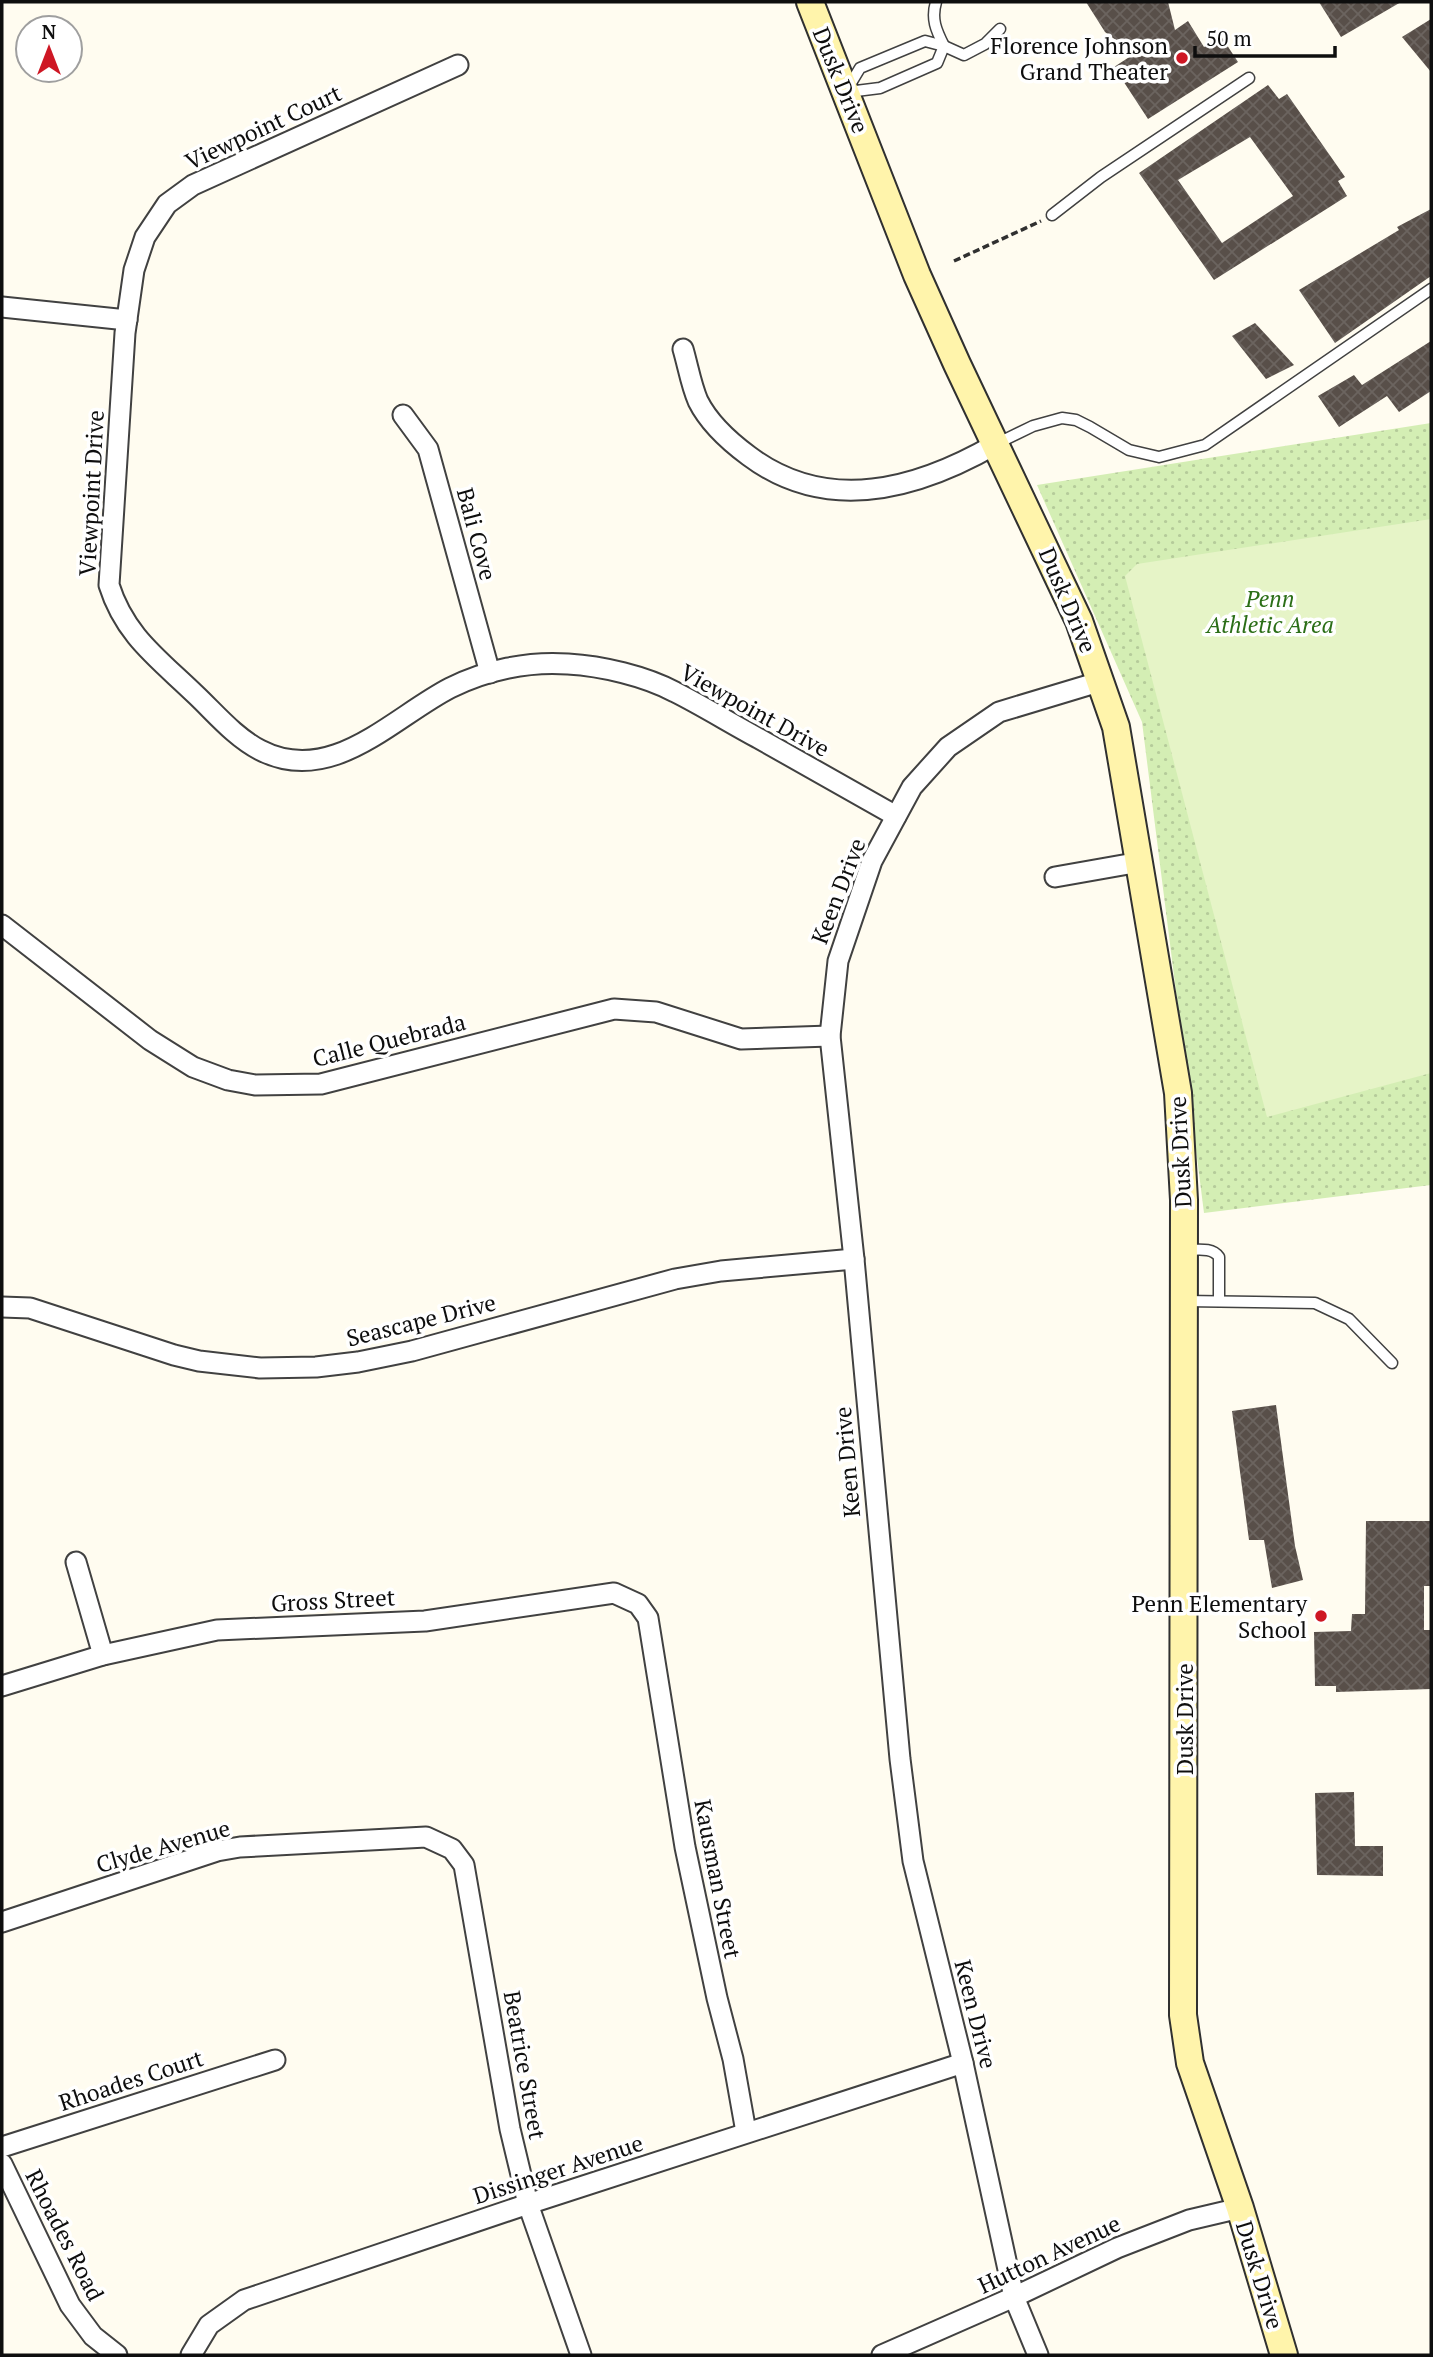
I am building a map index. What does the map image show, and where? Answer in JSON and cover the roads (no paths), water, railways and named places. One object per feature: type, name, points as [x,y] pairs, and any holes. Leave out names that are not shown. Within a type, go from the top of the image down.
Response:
[{"type":"street","name":"Dusk Drive","points":[[810,2],[917,275],[1079,621],[1116,726],[1178,1093],[1184,1200],[1183,2015],[1191,2063],[1240,2208],[1284,2355]]},
{"type":"street","name":"Viewpoint Court","points":[[127,320],[134,270],[145,237],[167,204],[192,185],[458,65]]},
{"type":"street","points":[[2,307],[127,320]]},
{"type":"street","name":"Viewpoint Drive","points":[[127,320],[109,585],[133,635],[247,742],[269,754],[292,760],[311,761],[347,752],[433,698],[470,679],[514,667],[565,663],[615,671],[673,690],[896,816]]},
{"type":"street","points":[[682,349],[698,401],[723,433],[746,454],[772,470],[810,485],[853,491],[897,487],[964,462],[996,444]]},
{"type":"street","name":"Bali Cove","points":[[404,415],[428,449],[489,673]]},
{"type":"street","name":"Keen Drive","points":[[1038,2355],[1014,2297],[963,2063],[911,1849],[830,1036],[838,961],[872,861],[912,787],[948,747],[999,712],[1101,681]]},
{"type":"street","points":[[1055,877],[1140,862]]},
{"type":"street","name":"Calle Quebrada","points":[[2,925],[150,1040],[193,1067],[228,1080],[255,1086],[321,1084],[614,1009],[656,1012],[741,1039],[830,1036]]},
{"type":"street","name":"Seascape Drive","points":[[2,1307],[30,1308],[174,1356],[199,1361],[260,1368],[316,1367],[412,1351],[675,1279],[721,1271],[854,1259]]},
{"type":"street","points":[[76,1562],[103,1656]]},
{"type":"street","name":"Gross Street","points":[[2,1686],[103,1656],[217,1630],[425,1621],[614,1593],[638,1604],[649,1618],[650,1633]]},
{"type":"street","name":"Kausman Street","points":[[650,1633],[685,1847],[717,1998],[733,2059],[746,2132]]},
{"type":"street","name":"Clyde Avenue","points":[[2,1922],[217,1851],[240,1847],[426,1837]]},
{"type":"street","name":"Beatrice Street","points":[[426,1837],[452,1849],[464,1865],[510,2129],[528,2204],[581,2355]]},
{"type":"street","name":"Rhoades Court","points":[[2,2147],[275,2060]]},
{"type":"street","name":"Dissinger Avenue","points":[[191,2355],[209,2325],[243,2300],[746,2132],[963,2063]]},
{"type":"street","name":"Rhoades Road","points":[[2,2164],[70,2305],[93,2336],[117,2355]]},
{"type":"street","name":"Hutton Avenue","points":[[882,2355],[1014,2297],[1116,2248],[1189,2220],[1240,2208]]},
{"type":"lane","points":[[936,2],[933,13],[934,27],[944,46]]},
{"type":"lane","points":[[846,92],[860,68],[925,41],[964,55],[985,44],[1000,29]]},
{"type":"lane","points":[[846,92],[880,88],[937,63],[944,46]]},
{"type":"lane","points":[[1052,215],[1101,177],[1249,78]]},
{"type":"lane","points":[[996,444],[1033,426],[1062,418],[1076,420],[1129,450],[1159,457],[1205,445],[1431,289]]},
{"type":"lane","points":[[1184,1250],[1210,1250],[1219,1257],[1219,1301]]},
{"type":"lane","points":[[1184,1301],[1315,1303],[1349,1319],[1392,1363]]},
{"type":"place","name":"Florence Johnson Grand Theater","points":[[1182,58]]},
{"type":"place","name":"Penn Elementary School","points":[[1321,1616]]},
{"type":"park label","name":"Penn Athletic Area","points":[[1270,611]]}]
